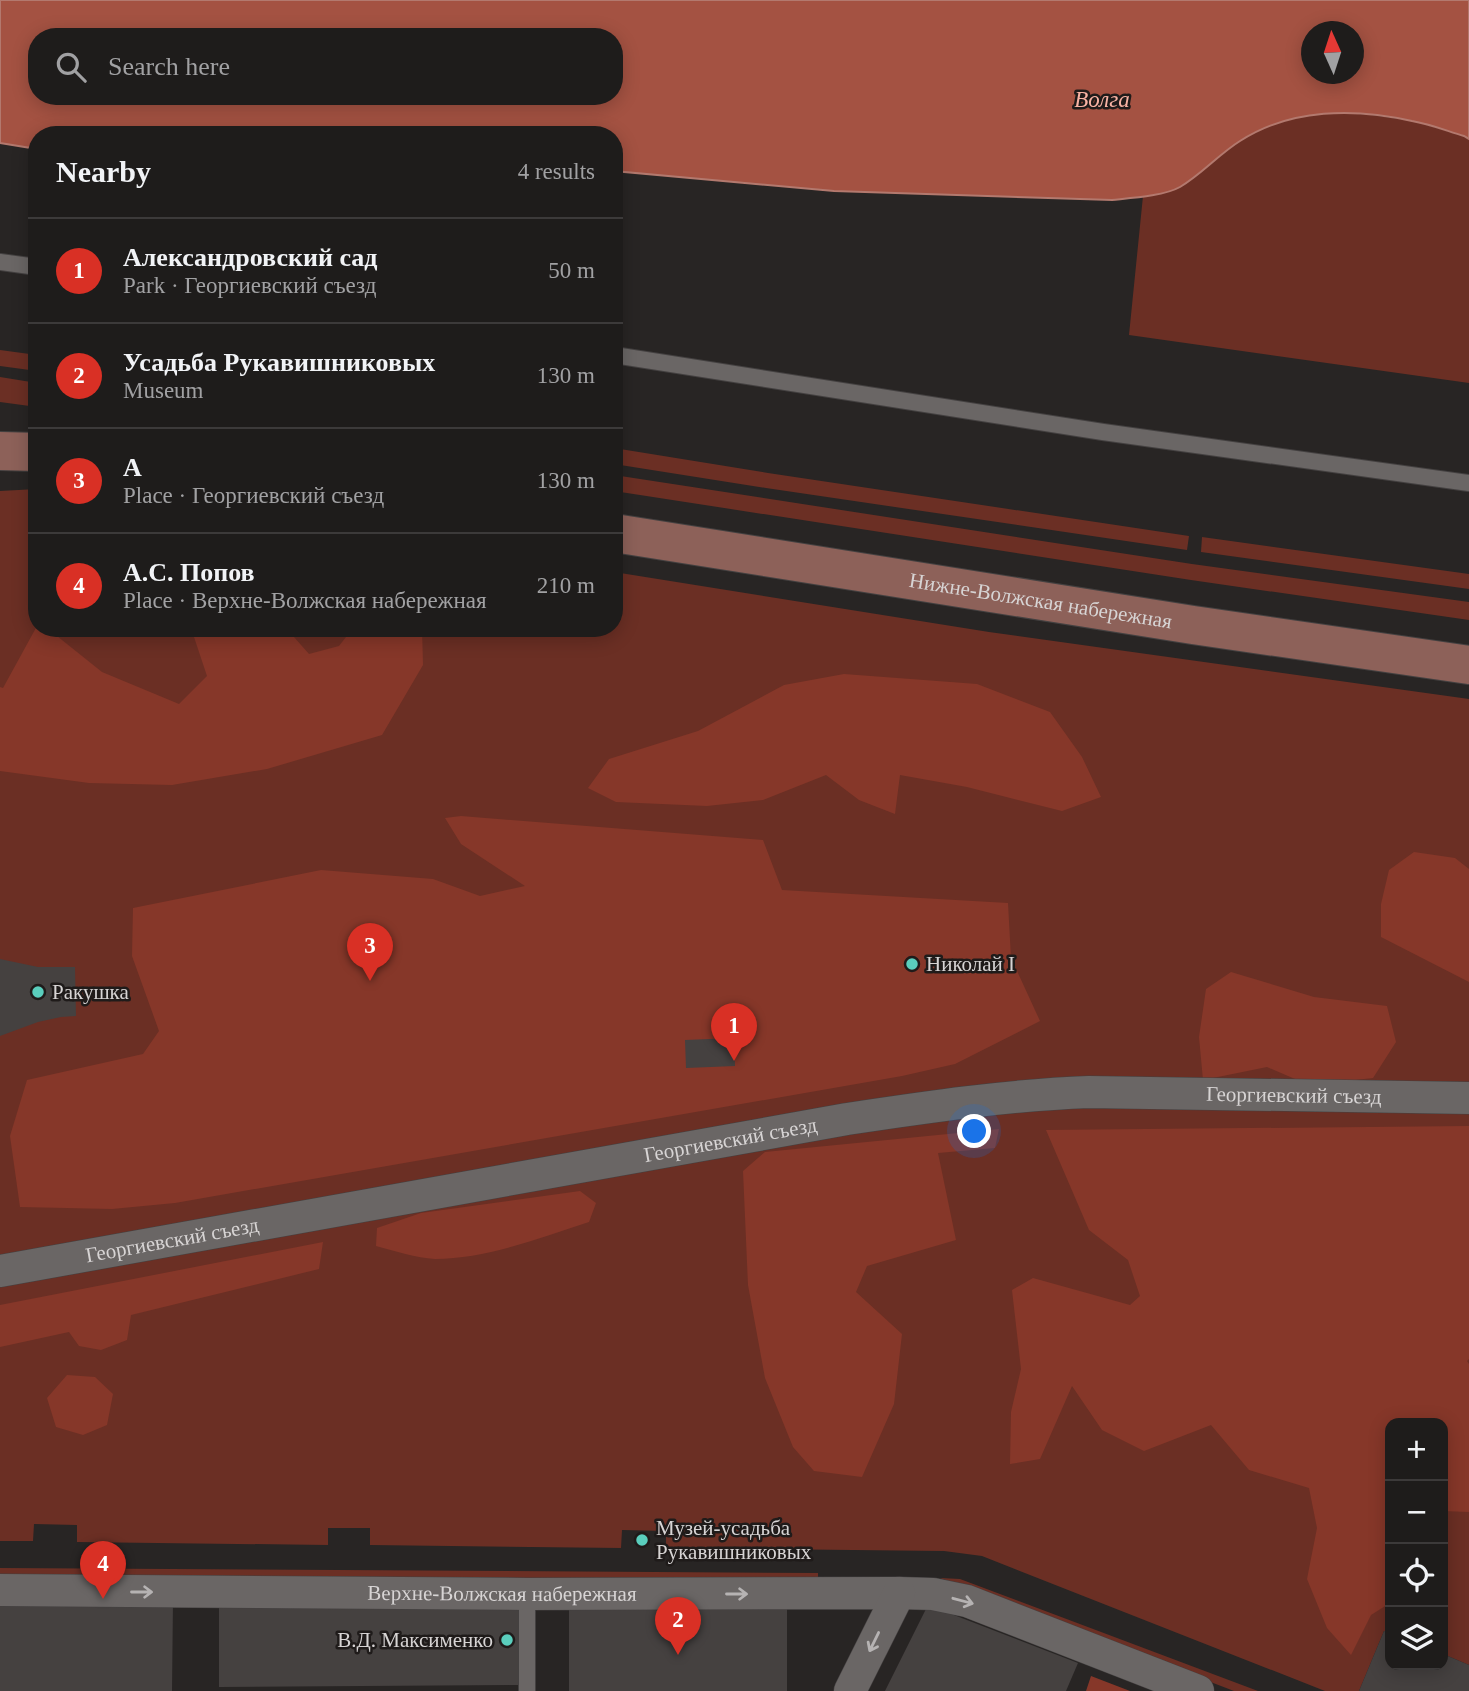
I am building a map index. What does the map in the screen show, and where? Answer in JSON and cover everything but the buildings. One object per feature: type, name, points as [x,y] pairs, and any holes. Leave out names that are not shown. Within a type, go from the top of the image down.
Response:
[{"type":"main road","points":[[0,451],[28,452]]},
{"type":"main road","name":"Нижне-Волжская набережная","points":[[623,534],[1193,625],[1469,664]]},
{"type":"street","name":"Георгиевский съезд","points":[[0,1270],[847,1119],[947,1105],[1089,1092],[1469,1098]]},
{"type":"street","name":"Верхне-Волжская набережная","points":[[0,1591],[933,1594],[967,1601],[1198,1691]]},
{"type":"street","points":[[850,1691],[899,1592]]},
{"type":"lane","points":[[0,261],[28,266]]},
{"type":"lane","points":[[623,356],[1103,432],[1469,483]]},
{"type":"lane","points":[[527,1594],[527,1691]]},
{"type":"shaded area","points":[[1334,112],[1413,121],[1469,139],[1469,383],[1129,335],[1143,196],[1178,188],[1239,141],[1265,127],[1301,117]]},
{"type":"shaded area","points":[[0,350],[28,354],[28,370],[0,366]]},
{"type":"shaded area","points":[[0,377],[28,382],[28,406],[0,402]]},
{"type":"shaded area","points":[[623,449],[1189,536],[1187,550],[623,465]]},
{"type":"shaded area","points":[[623,476],[1192,564],[1469,602],[1469,620],[623,492]]},
{"type":"shaded area","points":[[28,489],[28,637],[623,637],[623,573],[989,632],[1469,699],[1469,1665],[1448,1656],[1448,1418],[1385,1418],[1385,1631],[1359,1691],[1325,1691],[982,1556],[944,1551],[666,1548],[666,1531],[622,1530],[621,1548],[370,1545],[370,1528],[328,1528],[328,1545],[77,1542],[77,1525],[34,1524],[33,1541],[0,1541],[0,491]]},
{"type":"shaded area","points":[[1202,537],[1469,574],[1469,589],[1201,552]]},
{"type":"shaded area","points":[[31,637],[58,637],[102,672],[179,704],[207,676],[194,637],[294,637],[309,654],[339,646],[346,637],[422,637],[423,665],[382,735],[267,769],[172,785],[89,783],[0,771],[0,687],[3,688]]},
{"type":"shaded area","points":[[844,674],[977,684],[1050,712],[1082,757],[1101,797],[1062,811],[967,787],[900,775],[895,814],[859,800],[826,775],[763,800],[707,806],[616,802],[588,788],[609,759],[698,731],[784,685]]},
{"type":"shaded area","points":[[461,816],[763,840],[782,890],[1008,903],[1011,958],[1040,1021],[955,1064],[902,1076],[175,1203],[112,1209],[20,1207],[10,1136],[27,1080],[143,1054],[159,1031],[132,956],[133,908],[321,870],[433,879],[480,896],[525,886],[461,844],[445,818]]},
{"type":"shaded area","points":[[1414,852],[1455,858],[1469,869],[1469,982],[1381,937],[1381,904],[1389,870]]},
{"type":"shaded area","points":[[1231,972],[1314,997],[1387,1006],[1396,1042],[1373,1078],[1309,1085],[1267,1067],[1203,1080],[1199,1037],[1206,989]]},
{"type":"shaded area","points":[[1469,1126],[1469,1512],[1448,1511],[1448,1418],[1385,1418],[1385,1606],[1371,1615],[1351,1655],[1327,1628],[1307,1579],[1317,1528],[1309,1488],[1249,1470],[1211,1425],[1144,1451],[1102,1430],[1072,1386],[1040,1459],[1010,1464],[1011,1412],[1021,1369],[1012,1290],[1033,1278],[1130,1305],[1140,1296],[1128,1260],[1089,1230],[1046,1130]]},
{"type":"shaded area","points":[[999,1129],[995,1148],[938,1153],[956,1240],[867,1266],[856,1292],[902,1334],[894,1404],[862,1477],[814,1471],[793,1447],[765,1378],[748,1285],[743,1171],[765,1152]]},
{"type":"shaded area","points":[[580,1191],[596,1203],[589,1222],[513,1246],[474,1255],[435,1259],[376,1246],[377,1228],[421,1213]]},
{"type":"shaded area","points":[[323,1242],[319,1269],[131,1315],[127,1340],[101,1350],[79,1346],[69,1332],[0,1347],[0,1305]]},
{"type":"shaded area","points":[[67,1375],[95,1377],[113,1394],[107,1425],[83,1435],[56,1427],[47,1398]]},
{"type":"shaded area","points":[[0,1568],[818,1573],[818,1582],[0,1574]]},
{"type":"shaded area","points":[[940,1578],[960,1579],[1258,1691],[1234,1691]]},
{"type":"shaded area","points":[[1091,1676],[1130,1691],[1086,1691]]},
{"type":"water","name":"Волга","points":[[0,0],[1469,0],[1469,139],[1419,122],[1368,114],[1302,117],[1280,122],[1240,141],[1180,187],[1165,193],[1112,200],[834,191],[623,172],[623,126],[28,126],[28,148],[0,143]]},
{"type":"place","name":"Николай I","points":[[912,964]]},
{"type":"place","name":"А","points":[[370,981]]},
{"type":"place","name":"Ракушка","points":[[38,992]]},
{"type":"place","name":"Александровский сад","points":[[734,1061]]},
{"type":"place","name":"Музей-усадьба Рукавишниковых","points":[[642,1540]]},
{"type":"place","name":"А.С. Попов","points":[[103,1599]]},
{"type":"place","name":"В.Д. Максименко","points":[[507,1640]]},
{"type":"place","name":"Усадьба Рукавишниковых","points":[[678,1655]]}]
